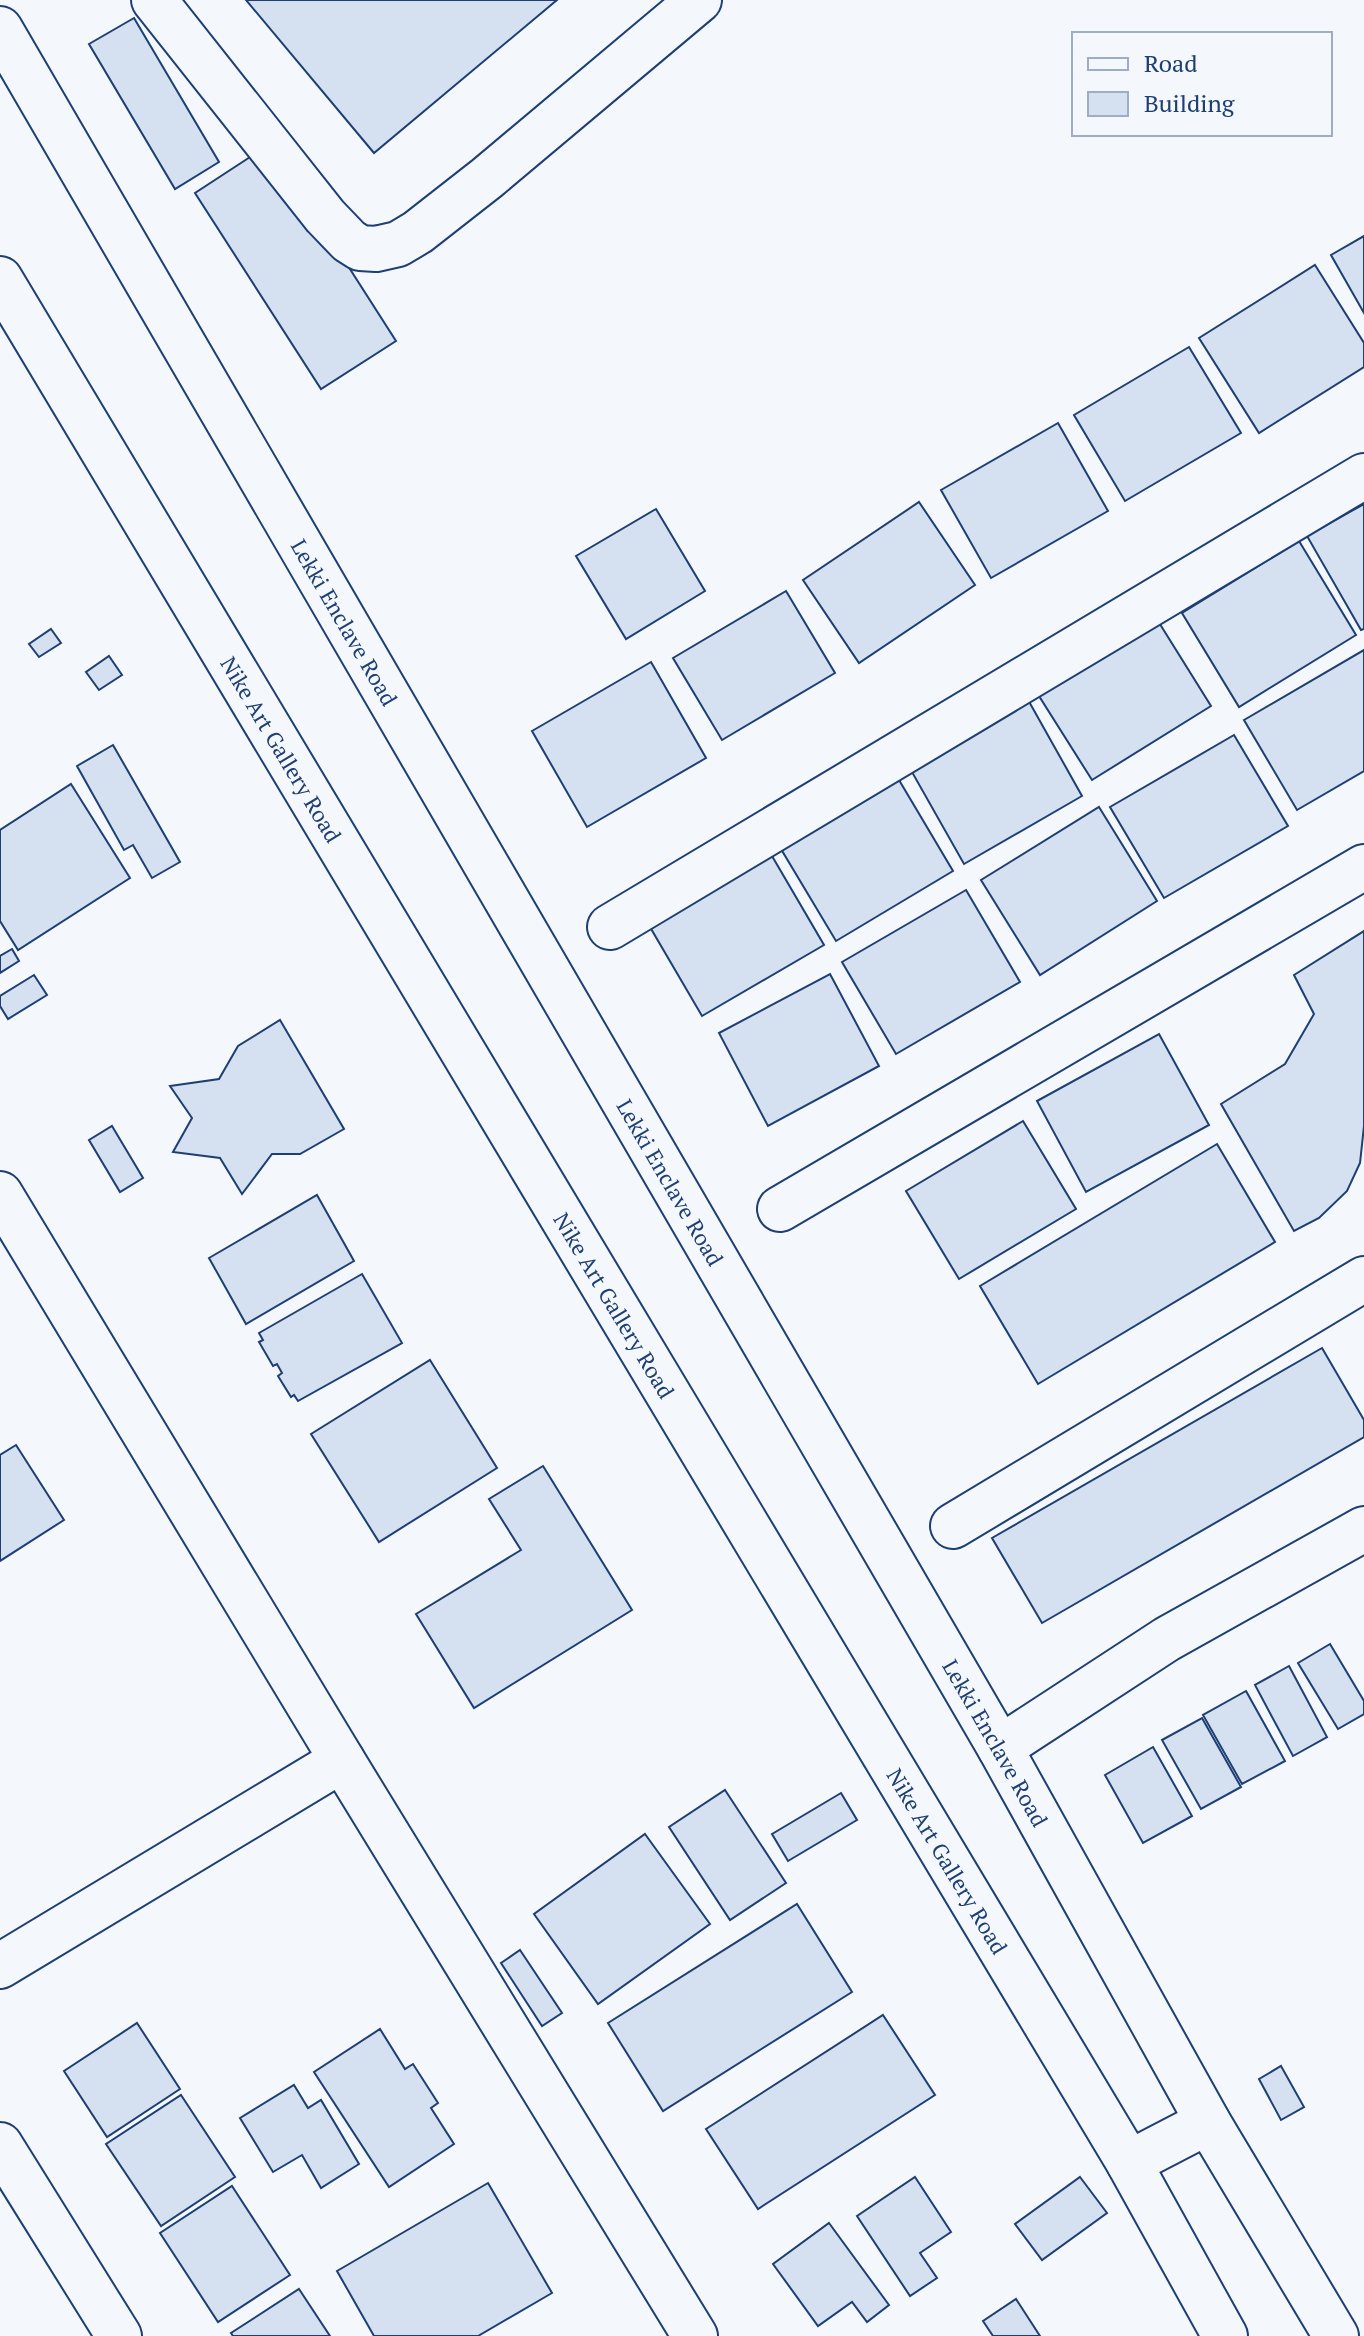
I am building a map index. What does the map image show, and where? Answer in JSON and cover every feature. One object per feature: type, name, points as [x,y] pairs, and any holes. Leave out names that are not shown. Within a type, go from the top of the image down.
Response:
[{"type":"street","points":[[154,0],[325,216],[349,241],[360,248],[376,249],[398,244],[418,232],[699,0]]},
{"type":"street","name":"Lekki Enclave Road","points":[[0,29],[1000,1748],[1208,2122],[1336,2336]]},
{"type":"street","name":"Nike Art Gallery Road","points":[[0,279],[1129,2163],[1225,2336]]},
{"type":"street","points":[[610,927],[1364,476]]},
{"type":"street","points":[[780,1209],[1364,867]]},
{"type":"street","points":[[0,1194],[695,2336]]},
{"type":"street","points":[[953,1526],[1364,1279]]},
{"type":"street","points":[[1000,1748],[1167,1639],[1364,1529]]},
{"type":"street","points":[[0,1966],[342,1760]]},
{"type":"street","points":[[1129,2163],[1208,2122]]},
{"type":"street","points":[[0,2145],[119,2336]]},
{"type":"building","points":[[246,0],[557,0],[374,153]]},
{"type":"building","points":[[134,18],[219,162],[175,189],[89,44]]},
{"type":"building","points":[[270,144],[396,341],[321,389],[195,193]]},
{"type":"building","points":[[1364,236],[1364,313],[1331,255]]},
{"type":"building","points":[[1315,265],[1364,343],[1364,367],[1259,433],[1199,338]]},
{"type":"building","points":[[1189,347],[1241,433],[1125,501],[1074,415]]},
{"type":"building","points":[[1058,423],[1108,511],[991,578],[941,490]]},
{"type":"building","points":[[919,502],[975,585],[859,663],[803,580]]},
{"type":"building","points":[[1364,504],[1364,629],[1361,630],[1307,536]]},
{"type":"building","points":[[656,509],[705,591],[626,639],[576,556]]},
{"type":"building","points":[[1299,541],[1356,635],[1239,707],[1182,613]]},
{"type":"building","points":[[786,591],[835,673],[722,740],[673,658]]},
{"type":"building","points":[[1158,621],[1211,706],[1092,780],[1039,696]]},
{"type":"building","points":[[51,629],[61,643],[39,657],[29,644]]},
{"type":"building","points":[[1364,650],[1364,771],[1297,810],[1244,720]]},
{"type":"building","points":[[109,656],[122,675],[99,690],[86,672]]},
{"type":"building","points":[[651,662],[706,758],[587,827],[532,731]]},
{"type":"building","points":[[1027,698],[1082,796],[964,864],[908,765]]},
{"type":"building","points":[[1234,735],[1288,826],[1164,898],[1110,807]]},
{"type":"building","points":[[113,745],[180,862],[152,878],[133,845],[124,850],[77,766]]},
{"type":"building","points":[[899,780],[953,871],[836,941],[781,849]]},
{"type":"building","points":[[71,784],[130,878],[18,950],[0,921],[0,830]]},
{"type":"building","points":[[1099,807],[1157,901],[1040,975],[981,880]]},
{"type":"building","points":[[772,856],[824,945],[702,1016],[650,927]]},
{"type":"building","points":[[966,890],[1020,982],[896,1054],[842,962]]},
{"type":"building","points":[[1364,931],[1364,1126],[1360,1163],[1347,1191],[1319,1218],[1294,1231],[1221,1104],[1285,1064],[1314,1014],[1294,975]]},
{"type":"building","points":[[12,949],[19,961],[0,973],[0,956]]},
{"type":"building","points":[[830,974],[879,1066],[768,1126],[719,1033]]},
{"type":"building","points":[[34,975],[47,995],[8,1019],[0,1006],[0,996]]},
{"type":"building","points":[[280,1020],[344,1129],[300,1154],[272,1154],[242,1194],[220,1158],[173,1152],[192,1118],[170,1086],[219,1079],[238,1046]]},
{"type":"building","points":[[1159,1034],[1209,1125],[1086,1192],[1037,1101]]},
{"type":"building","points":[[1023,1121],[1076,1209],[959,1279],[906,1191]]},
{"type":"building","points":[[112,1126],[143,1178],[120,1192],[89,1140]]},
{"type":"building","points":[[1217,1144],[1275,1242],[1038,1384],[980,1286]]},
{"type":"building","points":[[317,1195],[354,1261],[246,1324],[209,1258]]},
{"type":"building","points":[[362,1274],[402,1343],[298,1401],[294,1395],[291,1397],[278,1376],[282,1373],[277,1364],[273,1366],[259,1342],[263,1340],[259,1333]]},
{"type":"building","points":[[1322,1348],[1364,1420],[1364,1437],[1042,1623],[992,1538]]},
{"type":"building","points":[[430,1360],[497,1468],[379,1542],[311,1434]]},
{"type":"building","points":[[16,1445],[64,1520],[0,1561],[0,1455]]},
{"type":"building","points":[[543,1466],[632,1610],[474,1708],[416,1614],[521,1550],[489,1499]]},
{"type":"building","points":[[1330,1644],[1364,1701],[1364,1714],[1338,1729],[1298,1663]]},
{"type":"building","points":[[1289,1666],[1327,1737],[1293,1756],[1255,1685]]},
{"type":"building","points":[[1246,1691],[1285,1761],[1242,1784],[1203,1715]]},
{"type":"building","points":[[1202,1718],[1241,1787],[1201,1809],[1162,1740]]},
{"type":"building","points":[[1153,1747],[1192,1816],[1143,1843],[1105,1775]]},
{"type":"building","points":[[725,1790],[786,1883],[730,1920],[669,1827]]},
{"type":"building","points":[[841,1793],[857,1820],[788,1861],[772,1834]]},
{"type":"building","points":[[645,1834],[710,1924],[598,2004],[534,1914]]},
{"type":"building","points":[[797,1904],[852,1992],[663,2111],[608,2023]]},
{"type":"building","points":[[520,1950],[562,2013],[542,2026],[501,1963]]},
{"type":"building","points":[[883,2015],[935,2095],[758,2209],[706,2129]]},
{"type":"building","points":[[137,2023],[180,2089],[107,2137],[64,2071]]},
{"type":"building","points":[[380,2029],[405,2069],[413,2064],[438,2103],[431,2108],[454,2144],[389,2187],[314,2072]]},
{"type":"building","points":[[1281,2066],[1304,2107],[1281,2120],[1259,2079]]},
{"type":"building","points":[[294,2085],[308,2108],[321,2100],[359,2164],[321,2188],[302,2155],[273,2172],[240,2118]]},
{"type":"building","points":[[181,2095],[235,2177],[161,2226],[106,2144]]},
{"type":"building","points":[[915,2177],[951,2232],[920,2253],[937,2278],[910,2296],[857,2216]]},
{"type":"building","points":[[1080,2177],[1107,2213],[1042,2260],[1015,2224]]},
{"type":"building","points":[[488,2183],[552,2293],[478,2336],[374,2336],[337,2271]]},
{"type":"building","points":[[232,2186],[290,2275],[218,2322],[160,2233]]},
{"type":"building","points":[[829,2223],[889,2305],[867,2322],[852,2302],[818,2326],[773,2264]]},
{"type":"building","points":[[299,2289],[330,2336],[233,2336],[231,2333]]},
{"type":"building","points":[[1016,2299],[1040,2336],[993,2336],[983,2321]]}]
